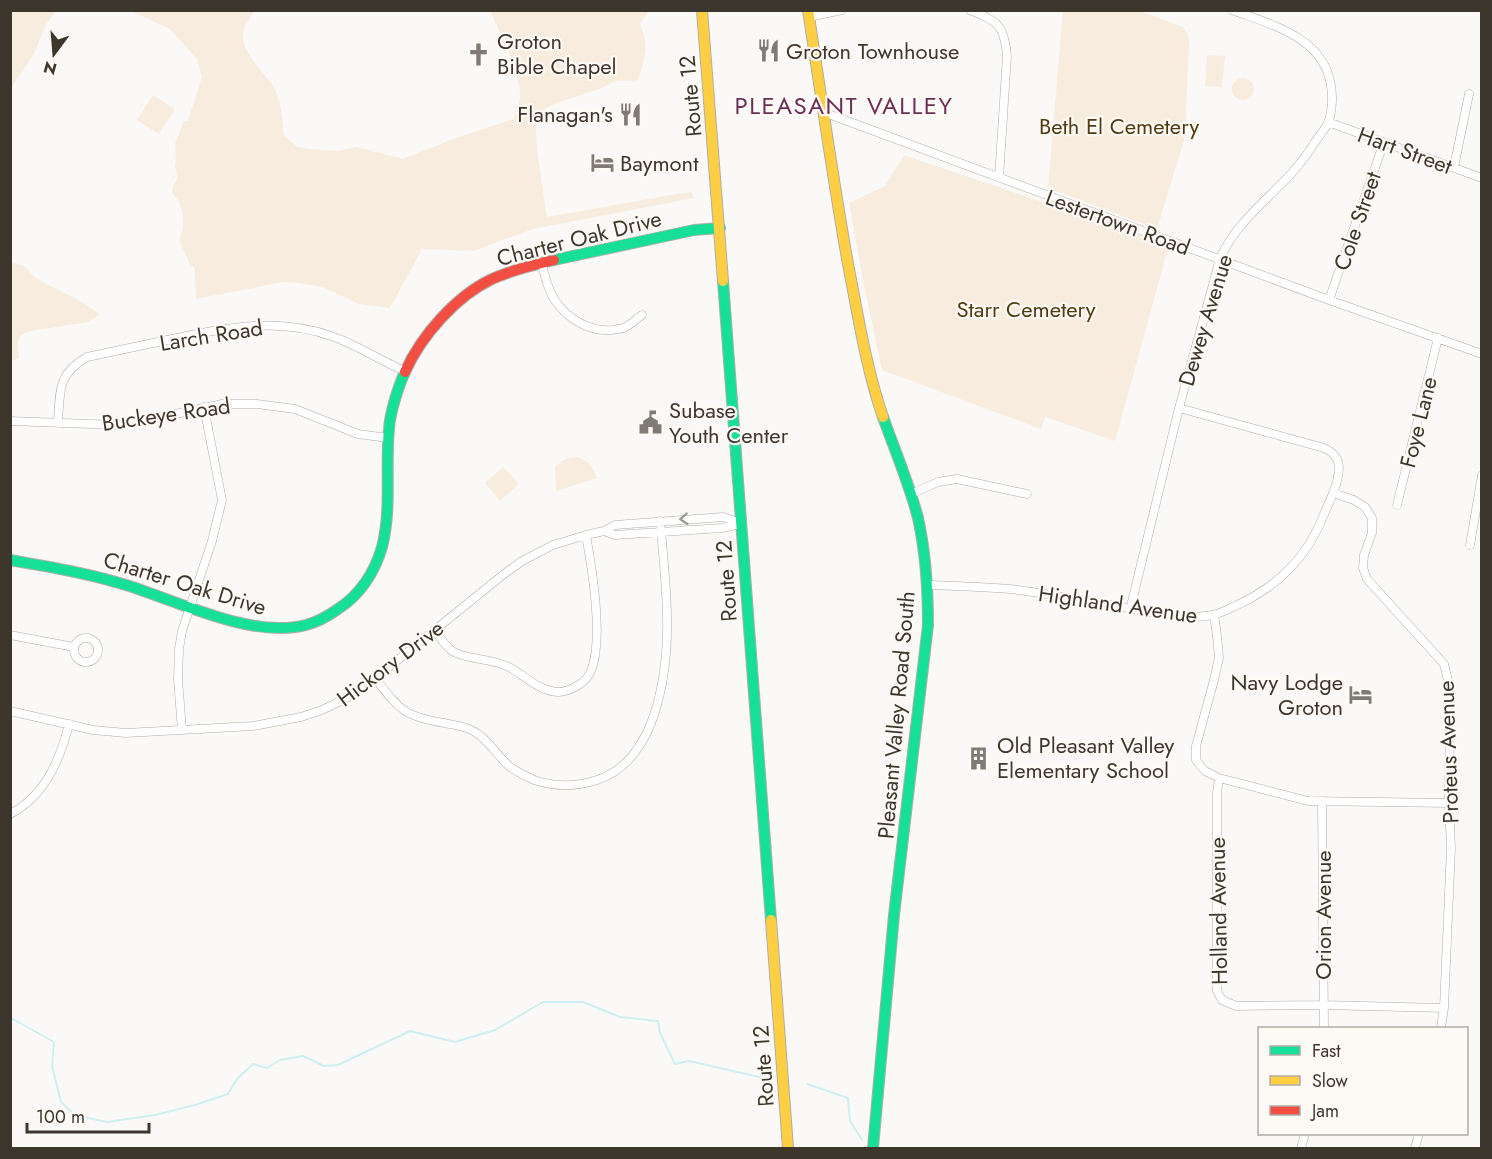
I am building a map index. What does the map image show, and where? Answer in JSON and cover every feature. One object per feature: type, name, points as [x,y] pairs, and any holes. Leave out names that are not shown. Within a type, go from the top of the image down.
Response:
[{"type":"main road","name":"Route 12","points":[[702,10],[788,1149]]},
{"type":"main road","name":"Pleasant Valley Road South","points":[[808,14],[837,201],[870,375],[879,408],[911,494],[928,585],[928,625],[894,915],[873,1149]]},
{"type":"main road","name":"Charter Oak Drive","points":[[10,560],[103,578],[252,627],[284,629],[303,627],[320,621],[336,612],[362,591],[380,556],[385,539],[389,427],[410,361],[430,331],[448,312],[468,294],[490,280],[512,272],[542,263],[694,230],[720,228]]},
{"type":"street","points":[[808,14],[842,10]]},
{"type":"street","points":[[970,10],[997,23],[1006,42],[999,177]]},
{"type":"street","name":"Dewey Avenue","points":[[1130,610],[1179,408],[1220,259],[1248,218],[1299,165],[1328,122],[1331,107],[1332,89],[1328,71],[1312,47],[1295,35],[1232,10]]},
{"type":"street","points":[[1454,167],[1469,94]]},
{"type":"street","name":"Lestertown Road","points":[[823,112],[1329,300],[1482,354]]},
{"type":"street","name":"Hart Street","points":[[1328,122],[1482,178]]},
{"type":"street","name":"Cole Street","points":[[1329,300],[1384,142]]},
{"type":"street","points":[[542,263],[545,279],[554,298],[563,310],[577,322],[603,331],[622,329],[642,315]]},
{"type":"street","name":"Larch Road","points":[[58,423],[62,385],[66,374],[75,364],[87,357],[222,328],[249,325],[303,329],[334,337],[405,371]]},
{"type":"street","name":"Foye Lane","points":[[1397,505],[1438,338]]},
{"type":"street","name":"Buckeye Road","points":[[10,421],[117,425],[142,422],[222,404],[240,403],[283,406],[308,413],[358,434],[388,438]]},
{"type":"street","points":[[182,730],[178,664],[182,631],[212,541],[222,500],[204,408]]},
{"type":"street","name":"Highland Avenue","points":[[928,585],[1010,589],[1111,604],[1130,610],[1193,617],[1214,615],[1266,589],[1288,572],[1307,548],[1321,523],[1333,493],[1340,470],[1339,462],[1335,455],[1324,448],[1179,408]]},
{"type":"street","points":[[1470,545],[1482,474]]},
{"type":"street","points":[[911,494],[938,482],[957,479],[1027,494]]},
{"type":"street","name":"Proteus Avenue","points":[[1333,493],[1354,500],[1365,507],[1372,519],[1372,533],[1364,555],[1363,568],[1367,579],[1444,664],[1450,689],[1451,848],[1441,1027]]},
{"type":"street","name":"Hickory Drive","points":[[10,711],[93,730],[126,733],[253,726],[301,717],[341,702],[357,693],[504,574],[522,561],[553,545],[604,531],[615,525],[723,516],[741,523]]},
{"type":"street","points":[[375,678],[394,703],[405,712],[422,720],[461,726],[474,731],[510,766],[534,780],[564,786],[579,785],[603,778],[616,771],[626,763],[642,743],[661,690],[667,656],[667,611],[660,521]]},
{"type":"street","name":"Hickory Drive","points":[[604,531],[615,535],[722,528],[741,523]]},
{"type":"street","points":[[434,630],[453,652],[500,663],[550,691],[561,692],[582,682],[591,673],[596,643],[596,613],[586,535]]},
{"type":"street","points":[[1214,615],[1219,658],[1196,746],[1196,760],[1205,771],[1219,778],[1308,801],[1449,803]]},
{"type":"street","points":[[10,635],[75,647]]},
{"type":"street","points":[[10,814],[40,790],[50,775],[64,744],[69,724]]},
{"type":"street","name":"Holland Avenue","points":[[1219,778],[1217,794],[1217,991],[1222,1000],[1236,1005],[1444,1008]]},
{"type":"street","name":"Orion Avenue","points":[[1322,801],[1324,1027]]},
{"type":"green space","points":[[11,10],[55,11],[46,25],[34,54],[13,85],[11,97]]},
{"type":"green space","points":[[131,11],[254,11],[244,29],[243,39],[248,53],[268,79],[278,97],[284,136],[296,146],[308,149],[338,151],[356,147],[403,159],[453,139],[514,119],[520,96],[517,77],[490,11],[652,11],[648,12],[640,23],[645,38],[645,48],[638,79],[616,81],[557,103],[535,117],[537,151],[547,217],[691,192],[694,198],[533,229],[473,251],[422,249],[390,308],[359,304],[323,287],[284,282],[196,299],[195,268],[190,264],[179,240],[183,227],[183,214],[172,192],[178,178],[175,166],[175,144],[184,121],[188,121],[202,77],[197,59],[170,29]]},
{"type":"green space","name":"Beth El Cemetery","points":[[1063,11],[1140,11],[1183,27],[1189,38],[1185,137],[1157,229],[1048,188]]},
{"type":"green space","points":[[1207,55],[1225,56],[1222,87],[1205,86]]},
{"type":"green space","points":[[1243,78],[1251,81],[1254,89],[1251,97],[1243,100],[1235,97],[1232,89],[1235,81]]},
{"type":"green space","points":[[153,95],[175,109],[159,134],[137,120]]},
{"type":"green space","name":"Starr Cemetery","points":[[904,155],[1169,245],[1115,441],[1045,417],[1041,429],[882,370],[849,203],[885,186]]},
{"type":"green space","points":[[11,262],[24,266],[37,279],[79,300],[100,314],[88,322],[31,331],[21,335],[18,342],[19,358],[11,361]]},
{"type":"green space","points":[[576,457],[590,464],[597,478],[556,491],[555,467],[565,460]]},
{"type":"green space","points":[[503,467],[519,484],[500,501],[485,483]]},
{"type":"waterway","points":[[10,1010],[11,1018],[54,1042],[52,1066],[61,1102],[75,1115],[107,1122],[155,1115],[228,1094],[237,1079],[253,1064],[267,1068],[280,1060],[303,1056],[324,1066],[338,1065],[410,1031],[455,1042],[495,1030],[543,1002],[583,1002],[620,1017],[658,1021],[660,1033],[675,1064],[689,1061],[764,1078]]},
{"type":"waterway","points":[[807,1084],[848,1098],[850,1121],[862,1140]]},
{"type":"traffic: fast","points":[[554,260],[694,230],[720,228]]},
{"type":"traffic: fast","points":[[723,281],[771,920]]},
{"type":"traffic: fast","points":[[10,560],[112,581],[239,623],[285,628],[306,625],[319,620],[334,612],[360,590],[379,556],[387,518],[390,423],[405,372]]},
{"type":"traffic: fast","points":[[873,1148],[894,915],[928,625],[926,572],[918,518],[883,417]]},
{"type":"traffic: slow","points":[[702,10],[723,281]]},
{"type":"traffic: slow","points":[[808,10],[848,264],[867,361],[883,417]]},
{"type":"traffic: slow","points":[[771,920],[788,1148]]},
{"type":"traffic: jam","points":[[405,372],[430,331],[465,296],[492,279],[554,260]]},
{"type":"place","name":"Groton Townhouse","points":[[768,51]]},
{"type":"place","name":"Groton Bible Chapel","points":[[479,54]]},
{"type":"place","name":"Flanagan's","points":[[631,114]]},
{"type":"place","name":"Baymont","points":[[602,163]]},
{"type":"place","name":"Subase Youth Center","points":[[651,423]]},
{"type":"place","name":"Navy Lodge Groton","points":[[1361,695]]},
{"type":"place","name":"Old Pleasant Valley Elementary School","points":[[979,758]]},
{"type":"district","name":"PLEASANT VALLEY","points":[[844,106]]}]
